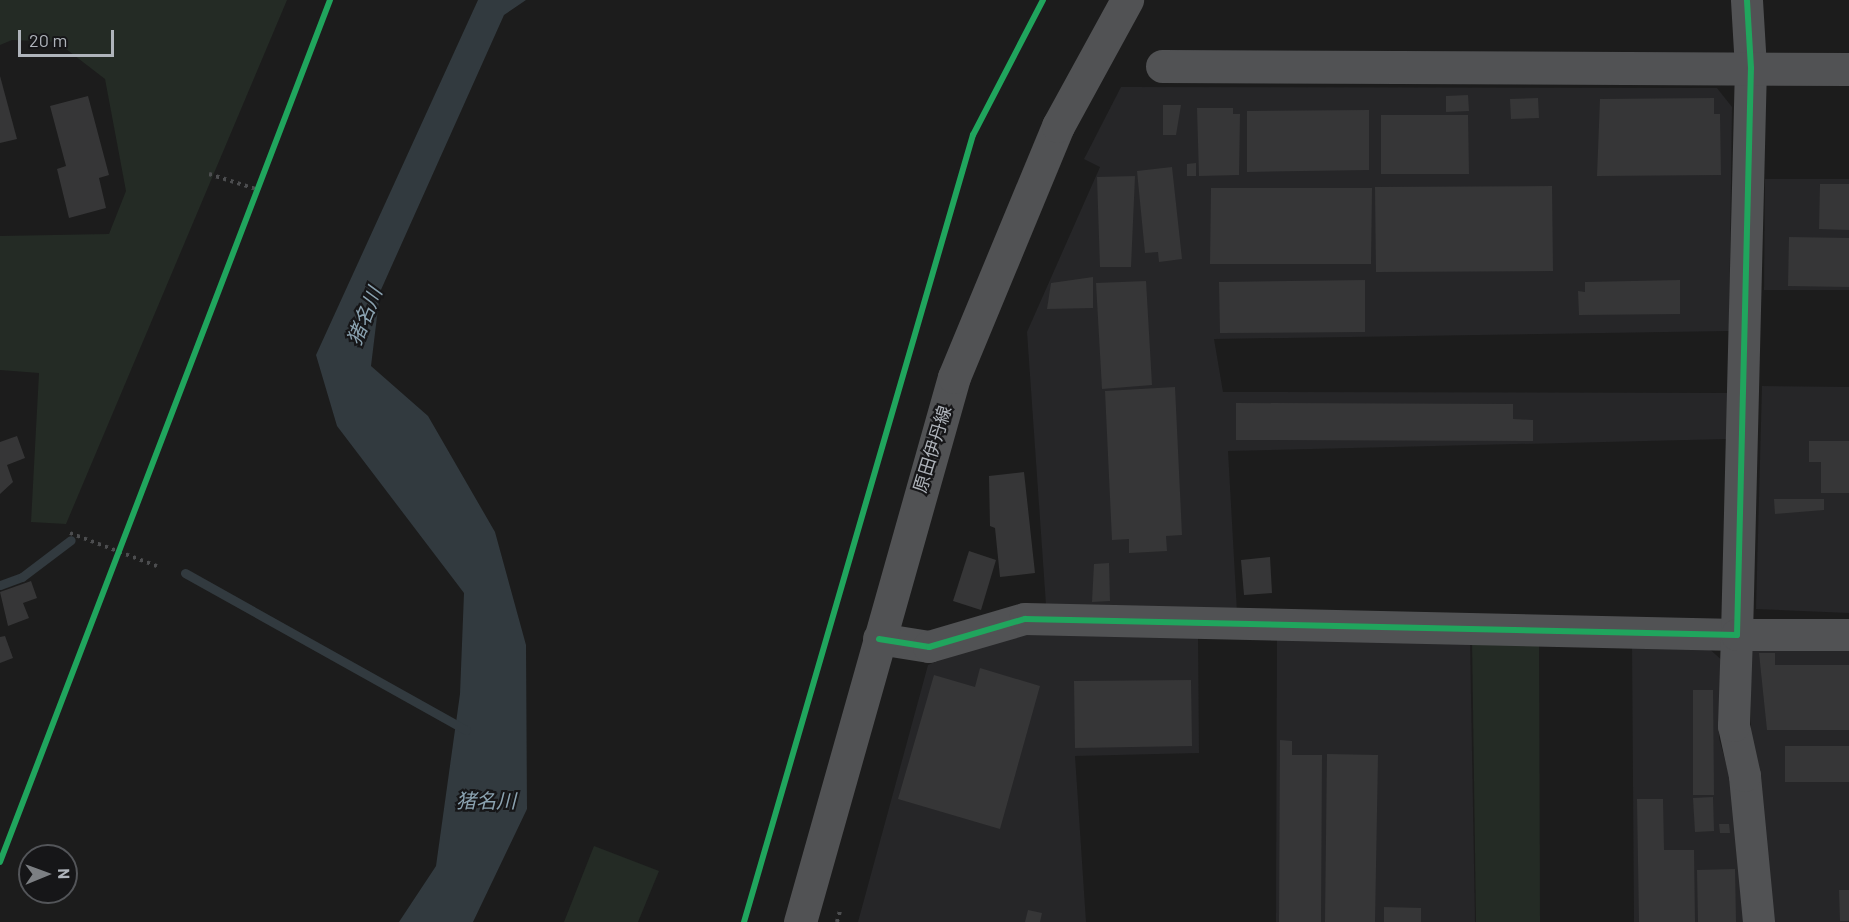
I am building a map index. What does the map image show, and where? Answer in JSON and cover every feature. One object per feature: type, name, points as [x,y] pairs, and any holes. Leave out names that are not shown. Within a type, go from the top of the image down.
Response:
[{"type":"street","name":"原田伊丹線","points":[[800,922],[920,485],[978,311],[1058,126],[1127,0]]},
{"type":"street","points":[[1747,0],[1751,68],[1734,726],[1744,776],[1759,922]]},
{"type":"street","points":[[1162,66],[1849,69]]},
{"type":"street","points":[[879,639],[929,647],[1025,619],[1737,635],[1849,635]]},
{"type":"path","points":[[744,922],[973,135],[1043,0]]},
{"type":"path","points":[[209,174],[256,189]]},
{"type":"path","points":[[252,200],[261,178]]},
{"type":"path","points":[[70,533],[157,566]]},
{"type":"path","points":[[112,561],[120,539]]},
{"type":"path","points":[[837,922],[843,899]]},
{"type":"shaded area","points":[[0,0],[287,0],[66,524],[31,522],[39,373],[0,370],[0,236],[109,234],[126,191],[105,79],[57,42],[12,40],[0,45]]},
{"type":"shaded area","points":[[1121,87],[1717,88],[1732,107],[1729,331],[1214,339],[1223,392],[1729,393],[1727,439],[1228,451],[1237,612],[1046,605],[1027,332],[1100,167],[1084,159]]},
{"type":"shaded area","points":[[1765,179],[1849,179],[1849,290],[1764,290]]},
{"type":"shaded area","points":[[1762,386],[1849,387],[1849,613],[1756,609]]},
{"type":"shaded area","points":[[1198,634],[1199,753],[1075,756],[1086,922],[858,922],[928,665],[993,635]]},
{"type":"shaded area","points":[[1277,636],[1470,638],[1475,922],[1276,922]]},
{"type":"shaded area","points":[[1472,637],[1539,641],[1540,922],[1476,922]]},
{"type":"shaded area","points":[[1632,644],[1705,645],[1725,663],[1719,738],[1730,778],[1744,922],[1634,922]]},
{"type":"shaded area","points":[[1751,644],[1849,645],[1849,922],[1770,922],[1751,759]]},
{"type":"shaded area","points":[[594,846],[659,871],[638,922],[564,922]]},
{"type":"water","name":"猪名川","points":[[478,0],[526,0],[504,15],[380,292],[371,366],[428,416],[495,532],[526,645],[527,809],[473,922],[399,922],[436,866],[460,694],[464,593],[337,426],[316,355]]},
{"type":"building","points":[[0,76],[17,139],[0,143]]},
{"type":"building","points":[[1468,95],[1469,111],[1446,112],[1446,96]]},
{"type":"building","points":[[88,96],[109,175],[99,178],[106,208],[69,218],[57,169],[66,166],[50,106]]},
{"type":"building","points":[[1538,98],[1539,118],[1511,119],[1510,99]]},
{"type":"building","points":[[1714,98],[1714,114],[1720,114],[1721,175],[1597,176],[1600,99]]},
{"type":"building","points":[[1163,105],[1181,105],[1176,135],[1163,135]]},
{"type":"building","points":[[1197,108],[1233,108],[1233,114],[1240,114],[1239,175],[1199,176]]},
{"type":"building","points":[[1369,110],[1369,170],[1247,172],[1247,111]]},
{"type":"building","points":[[1381,115],[1468,115],[1469,174],[1381,174]]},
{"type":"building","points":[[1196,163],[1196,176],[1187,176],[1187,164]]},
{"type":"building","points":[[1172,167],[1182,259],[1159,262],[1158,252],[1145,253],[1137,171]]},
{"type":"building","points":[[1135,176],[1131,267],[1100,267],[1097,177]]},
{"type":"building","points":[[1820,184],[1849,184],[1849,230],[1819,229]]},
{"type":"building","points":[[1552,186],[1553,271],[1376,272],[1375,187]]},
{"type":"building","points":[[1211,188],[1372,188],[1371,264],[1210,264]]},
{"type":"building","points":[[1789,237],[1849,238],[1849,287],[1788,286]]},
{"type":"building","points":[[1093,277],[1093,308],[1047,309],[1051,283]]},
{"type":"building","points":[[1365,280],[1365,332],[1220,333],[1219,282]]},
{"type":"building","points":[[1680,280],[1680,314],[1579,315],[1578,291],[1585,292],[1585,282]]},
{"type":"building","points":[[1146,281],[1152,385],[1102,389],[1096,283]]},
{"type":"building","points":[[1175,387],[1182,535],[1166,536],[1167,551],[1129,553],[1129,539],[1112,540],[1105,391]]},
{"type":"building","points":[[1236,403],[1513,404],[1513,419],[1533,420],[1533,441],[1236,440]]},
{"type":"building","points":[[17,436],[25,458],[7,465],[13,482],[0,494],[0,442]]},
{"type":"building","points":[[1809,441],[1849,441],[1849,493],[1821,493],[1821,462],[1809,462]]},
{"type":"building","points":[[1024,472],[1035,573],[1000,577],[995,528],[990,526],[989,476]]},
{"type":"building","points":[[1774,499],[1824,499],[1824,510],[1775,514]]},
{"type":"building","points":[[969,551],[996,560],[981,610],[953,601]]},
{"type":"building","points":[[1270,557],[1272,593],[1244,595],[1241,560]]},
{"type":"building","points":[[1109,563],[1110,601],[1092,602],[1094,564]]},
{"type":"building","points":[[31,581],[37,598],[23,603],[29,618],[8,626],[0,592]]},
{"type":"building","points":[[5,636],[13,658],[0,663],[0,637]]},
{"type":"building","points":[[1759,653],[1775,653],[1775,665],[1849,665],[1849,730],[1767,730]]},
{"type":"building","points":[[980,668],[1040,686],[1000,829],[898,799],[934,675],[975,687]]},
{"type":"building","points":[[1191,680],[1192,746],[1075,748],[1074,681]]},
{"type":"building","points":[[1693,690],[1713,690],[1714,795],[1693,795]]},
{"type":"building","points":[[1280,740],[1292,741],[1292,755],[1322,755],[1321,922],[1279,922]]},
{"type":"building","points":[[1785,746],[1849,746],[1849,782],[1785,782]]},
{"type":"building","points":[[1327,754],[1378,755],[1375,922],[1325,922]]},
{"type":"building","points":[[1713,797],[1714,831],[1695,832],[1693,798]]},
{"type":"building","points":[[1637,799],[1663,799],[1664,850],[1694,850],[1695,922],[1639,922]]},
{"type":"building","points":[[1719,824],[1729,824],[1730,833],[1720,833]]},
{"type":"building","points":[[1735,869],[1736,922],[1698,922],[1697,870]]},
{"type":"building","points":[[1839,890],[1849,890],[1849,921],[1840,921]]},
{"type":"building","points":[[1384,907],[1421,908],[1421,922],[1384,922]]},
{"type":"building","points":[[1028,910],[1042,913],[1040,922],[1025,922]]},
{"type":"waterway","points":[[0,585],[22,577],[71,540]]},
{"type":"waterway","points":[[185,573],[466,730]]},
{"type":"cycle path","points":[[0,862],[330,0]]},
{"type":"cycle path","points":[[744,922],[973,135],[1043,0]]},
{"type":"cycle path","points":[[879,639],[929,647],[1025,619],[1737,635],[1751,68],[1747,0]]}]
